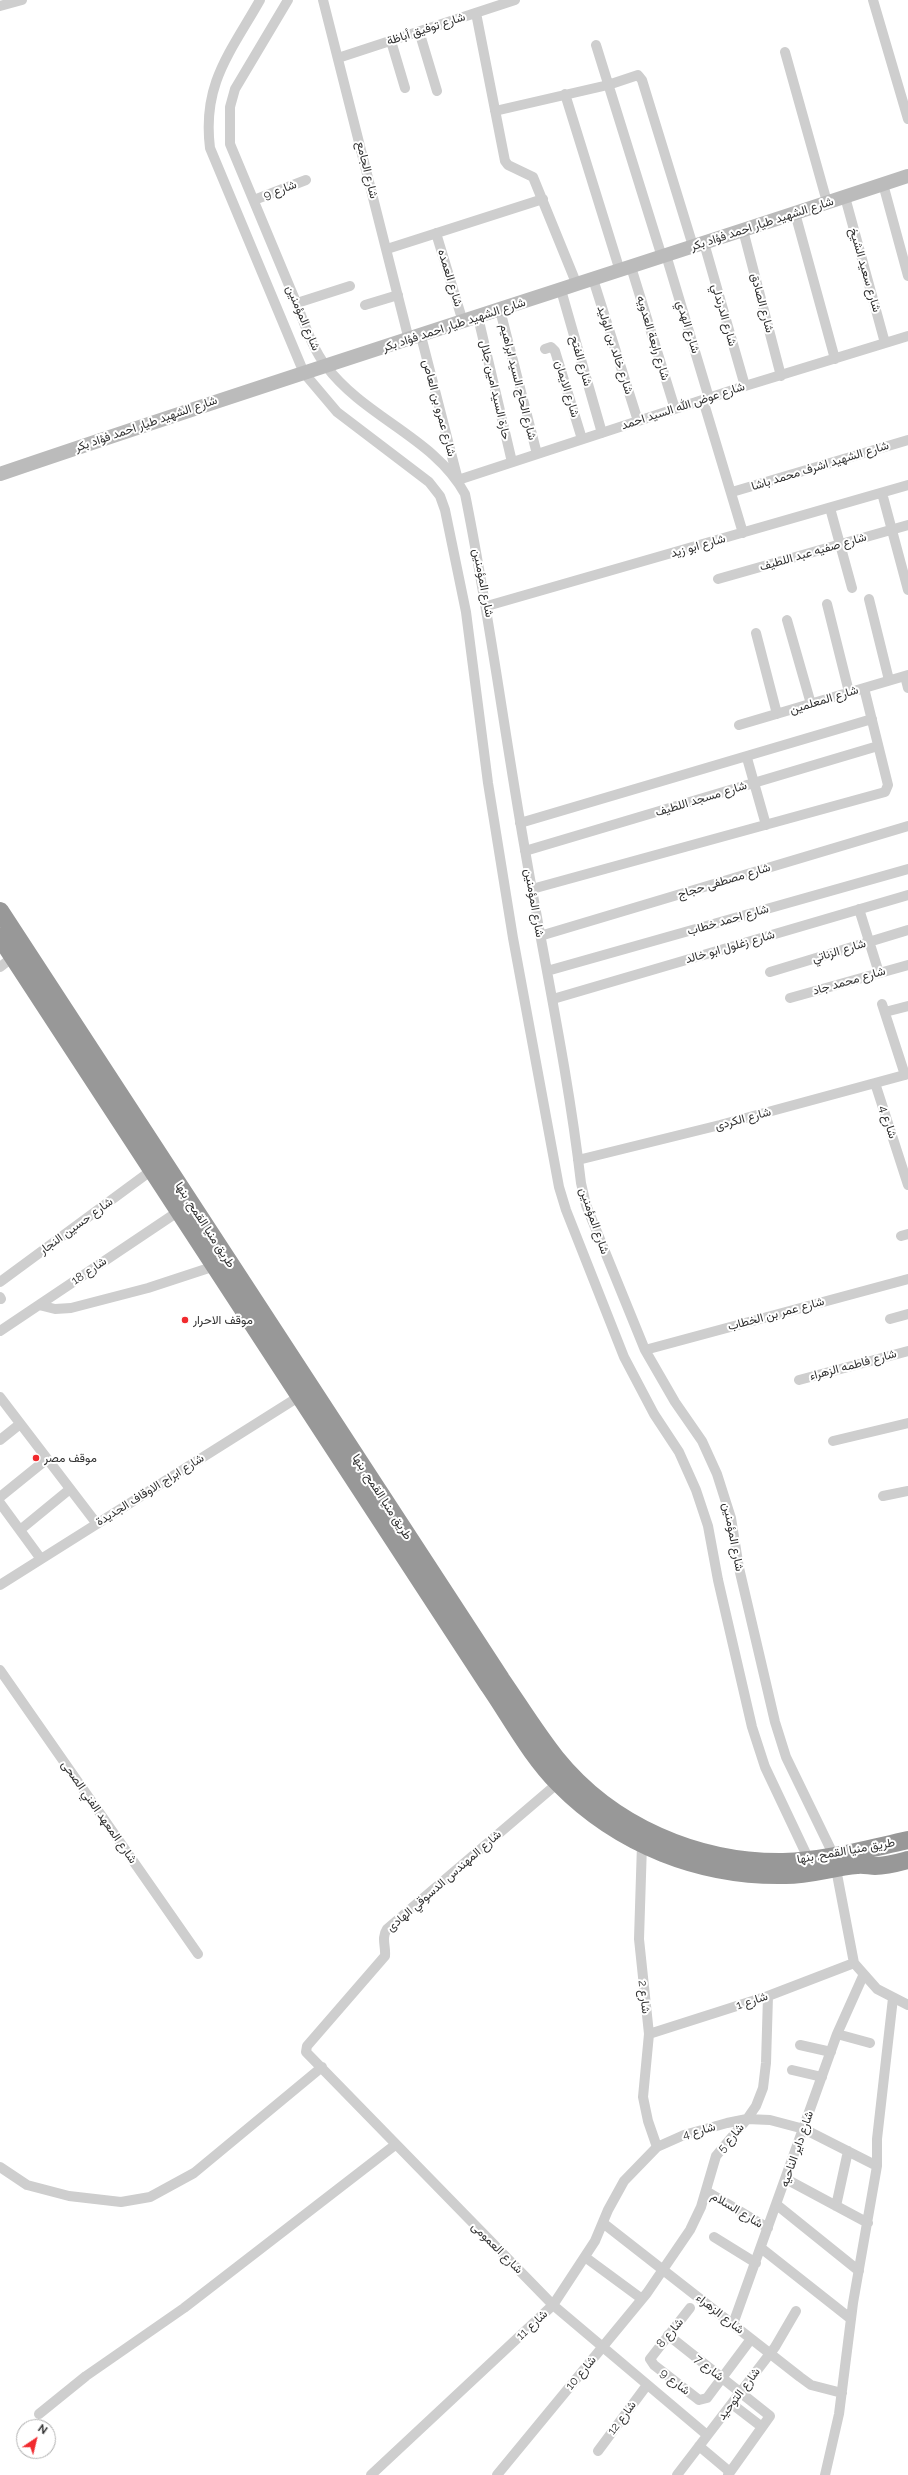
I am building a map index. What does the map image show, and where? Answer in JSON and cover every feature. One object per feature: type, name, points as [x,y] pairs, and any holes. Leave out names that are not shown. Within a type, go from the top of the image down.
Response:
[{"type":"highway","name":"طريق منيا القمح, بنها","points":[[0,911],[460,1628],[530,1746],[558,1784],[606,1823],[642,1844],[688,1863],[738,1873],[788,1875],[908,1840]]},
{"type":"highway","name":"طريق منيا القمح, بنها","points":[[0,937],[6,962],[152,1170],[300,1396],[460,1628],[557,1759],[579,1782],[614,1811],[658,1836],[707,1853],[758,1861],[809,1860],[886,1866],[908,1860]]},
{"type":"highway","points":[[858,1864],[908,1852]]},
{"type":"street","points":[[0,6],[22,0]]},
{"type":"street","name":"شارع المؤمنين","points":[[260,0],[214,85],[209,105],[208,127],[210,148],[304,373],[337,412],[429,482],[440,496],[445,510],[466,612],[489,790],[513,938],[559,1187],[566,1210],[603,1300],[624,1357],[654,1414],[679,1452],[696,1490],[708,1526],[718,1580],[752,1727],[765,1768],[809,1860]]},
{"type":"street","name":"شارع المؤمنين","points":[[288,0],[243,72],[230,107],[230,144],[325,366],[353,396],[442,460],[458,480],[465,494],[488,606],[520,823],[553,999],[586,1206],[645,1350],[675,1402],[702,1441],[718,1474],[731,1518],[738,1568],[775,1722],[786,1757],[835,1862],[854,1963]]},
{"type":"street","name":"شارع الجامع","points":[[323,0],[398,295],[415,338]]},
{"type":"street","name":"شارع توفيق أباظة","points":[[338,58],[514,0]]},
{"type":"street","points":[[873,0],[908,119]]},
{"type":"street","points":[[476,13],[505,161],[511,166],[533,177],[544,198],[577,285]]},
{"type":"street","points":[[419,31],[437,91]]},
{"type":"street","points":[[391,41],[405,88]]},
{"type":"street","name":"شارع الهدي","points":[[596,45],[664,256],[743,533]]},
{"type":"street","points":[[785,52],[827,202]]},
{"type":"street","name":"شارع الدرندلي","points":[[608,85],[636,75],[640,77],[699,245],[744,386]]},
{"type":"street","points":[[495,111],[608,85]]},
{"type":"street","name":"شارع رابعة العدويه","points":[[565,94],[675,409]]},
{"type":"street","name":"شارع الشهيد طيار احمد فؤاد بكر","points":[[0,474],[325,366],[415,338],[908,176]]},
{"type":"street","name":"شارع 9","points":[[254,200],[306,180]]},
{"type":"street","points":[[883,184],[908,276]]},
{"type":"street","name":"شارع سعيد الشيخ","points":[[844,196],[886,343]]},
{"type":"street","points":[[387,249],[544,198]]},
{"type":"street","points":[[795,213],[835,359]]},
{"type":"street","name":"شارع الصادق","points":[[743,230],[781,376]]},
{"type":"street","name":"شارع العمده","points":[[436,233],[463,322]]},
{"type":"street","name":"شارع خالد بن الوليد","points":[[593,279],[638,421]]},
{"type":"street","points":[[297,303],[350,286]]},
{"type":"street","name":"شارع الفتح","points":[[561,290],[602,433]]},
{"type":"street","points":[[365,305],[398,295]]},
{"type":"street","name":"شارع الحاج السيد ابراهيم","points":[[500,310],[537,454]]},
{"type":"street","name":"حارة السيد امين جلال","points":[[478,317],[512,462]]},
{"type":"street","name":"شارع عوض الله السيد احمد","points":[[458,480],[744,386],[781,376],[908,336]]},
{"type":"street","name":"شارع عمرو بن العاص","points":[[415,338],[458,480]]},
{"type":"street","name":"شارع الايمان","points":[[545,349],[551,347],[555,351],[582,439]]},
{"type":"street","name":"شارع الشهيد اشرف محمد باشا","points":[[732,492],[908,440]]},
{"type":"street","name":"شارع ابو زيد","points":[[488,606],[908,485]]},
{"type":"street","points":[[882,493],[908,590]]},
{"type":"street","points":[[830,508],[852,588]]},
{"type":"street","name":"شارع صفيه عبد اللطيف","points":[[718,579],[908,526]]},
{"type":"street","points":[[869,599],[889,680]]},
{"type":"street","points":[[827,604],[849,692]]},
{"type":"street","points":[[787,620],[811,704]]},
{"type":"street","points":[[756,634],[777,714]]},
{"type":"street","points":[[906,675],[908,688]]},
{"type":"street","name":"شارع المعلمين","points":[[739,725],[906,675]]},
{"type":"street","points":[[532,889],[888,790],[864,688]]},
{"type":"street","points":[[520,823],[747,758],[872,719]]},
{"type":"street","name":"شارع مسجد اللطيف","points":[[525,851],[878,746]]},
{"type":"street","points":[[747,758],[766,824]]},
{"type":"street","name":"شارع مصطفى حجاج","points":[[540,936],[908,826]]},
{"type":"street","name":"شارع احمد خطاب","points":[[547,972],[908,869]]},
{"type":"street","name":"شارع زغلول ابو خالد","points":[[553,999],[908,895]]},
{"type":"street","points":[[859,909],[879,973]]},
{"type":"street","name":"شارع الزناتي","points":[[770,972],[908,930]]},
{"type":"street","name":"شارع محمد جاد","points":[[790,998],[908,965]]},
{"type":"street","points":[[906,1074],[884,1008],[908,1006]]},
{"type":"street","name":"شارع الكردى","points":[[578,1160],[720,1125],[906,1074]]},
{"type":"street","name":"شارع 4","points":[[875,1083],[908,1185]]},
{"type":"street","name":"شارع حسين النجار","points":[[0,1282],[152,1170]]},
{"type":"street","name":"شارع 18","points":[[0,1332],[179,1211]]},
{"type":"street","points":[[39,1305],[55,1309],[71,1308],[148,1288],[215,1266]]},
{"type":"street","name":"شارع عمر بن الخطاب","points":[[645,1350],[908,1279]]},
{"type":"street","points":[[890,1319],[908,1314]]},
{"type":"street","name":"شارع فاطمه الزهراء","points":[[799,1380],[908,1351]]},
{"type":"street","name":"شارع ابراج الاوقاف الجديدة","points":[[0,1584],[300,1396]]},
{"type":"street","points":[[0,1397],[97,1524]]},
{"type":"street","points":[[833,1441],[908,1423]]},
{"type":"street","points":[[0,1440],[20,1424]]},
{"type":"street","points":[[0,1497],[47,1459]]},
{"type":"street","points":[[20,1530],[70,1489]]},
{"type":"street","points":[[883,1496],[908,1491]]},
{"type":"street","points":[[0,1503],[41,1559]]},
{"type":"street","name":"شارع المعهد الفني الصحى","points":[[0,1670],[198,1954]]},
{"type":"street","name":"شارع المهندس الدسوقي الهادى","points":[[308,2046],[385,1956],[386,1948],[383,1942],[387,1929],[558,1784]]},
{"type":"street","name":"شارع 2","points":[[642,1844],[639,1939],[649,2034],[643,2097],[648,2121],[657,2148]]},
{"type":"street","points":[[854,1963],[863,1976],[877,1989],[908,2005]]},
{"type":"street","name":"شارع 1","points":[[649,2034],[768,1996],[854,1963]]},
{"type":"street","name":"شارع داير الناحيه","points":[[733,2324],[777,2205],[837,2034],[863,1976]]},
{"type":"street","name":"شارع 5","points":[[663,2270],[696,2218],[706,2191],[716,2156],[756,2106],[763,2088],[766,2063],[768,1996]]},
{"type":"street","points":[[825,2475],[836,2436],[851,2318],[877,2166],[878,2134],[893,1998]]},
{"type":"street","points":[[837,2034],[870,2043]]},
{"type":"street","points":[[800,2045],[831,2052]]},
{"type":"street","name":"شارع العمومى","points":[[308,2046],[306,2052],[395,2145],[553,2305],[707,2435]]},
{"type":"street","points":[[0,2167],[27,2185],[69,2196],[121,2202],[150,2197],[194,2173],[322,2067]]},
{"type":"street","points":[[792,2070],[822,2077]]},
{"type":"street","name":"شارع 4","points":[[657,2148],[684,2135],[747,2119],[770,2120],[804,2129],[877,2166]]},
{"type":"street","points":[[39,2414],[86,2376],[184,2308],[395,2145]]},
{"type":"street","name":"شارع 11","points":[[371,2475],[553,2305],[585,2257],[624,2181],[657,2148]]},
{"type":"street","points":[[836,2206],[848,2151]]},
{"type":"street","points":[[786,2179],[868,2223]]},
{"type":"street","name":"شارع السلام","points":[[706,2191],[768,2228]]},
{"type":"street","points":[[777,2205],[859,2271]]},
{"type":"street","name":"شارع الزهراء","points":[[603,2223],[733,2324],[769,2354],[811,2385],[842,2393]]},
{"type":"street","points":[[714,2237],[756,2263]]},
{"type":"street","points":[[761,2248],[851,2318]]},
{"type":"street","points":[[585,2257],[642,2299]]},
{"type":"street","name":"شارع 10","points":[[497,2475],[642,2299],[663,2270]]},
{"type":"street","name":"شارع 8","points":[[650,2359],[690,2308]]},
{"type":"street","name":"شارع التوحيد","points":[[677,2475],[769,2354],[796,2311]]},
{"type":"street","name":"شارع 7","points":[[668,2335],[770,2416],[762,2427]]},
{"type":"street","points":[[722,2379],[751,2339]]},
{"type":"street","name":"شارع 9","points":[[650,2359],[654,2365],[703,2401],[722,2379]]},
{"type":"street","name":"شارع 12","points":[[598,2451],[647,2385]]},
{"type":"street","points":[[699,2446],[729,2474],[762,2427],[732,2404]]},
{"type":"place","name":"موقف الاحرار","points":[[185,1320]]},
{"type":"place","name":"موقف مصر","points":[[36,1458]]}]
